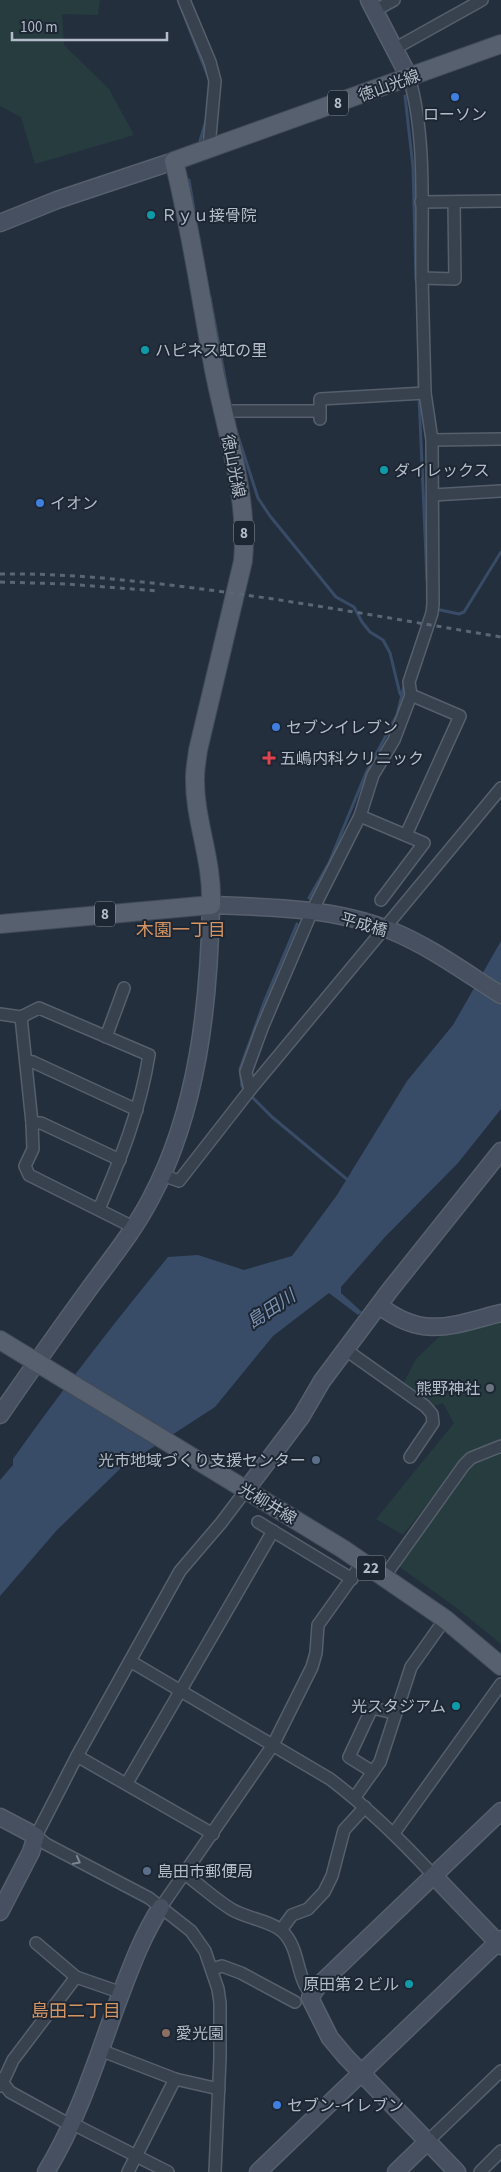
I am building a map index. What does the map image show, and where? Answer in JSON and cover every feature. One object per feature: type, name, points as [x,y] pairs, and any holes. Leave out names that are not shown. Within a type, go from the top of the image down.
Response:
[{"type":"main road","name":"徳山光線","points":[[211,905],[210,866],[196,797],[194,776],[198,750],[243,561],[245,541],[238,488],[174,161],[501,44]]},
{"type":"main road","name":"8","points":[[0,924],[211,905]]},
{"type":"main road","name":"光柳井線","points":[[0,1340],[363,1562],[445,1620],[501,1666]]},
{"type":"street","points":[[184,0],[210,62],[215,81],[209,147]]},
{"type":"street","points":[[250,1090],[246,1072],[262,1028],[312,911],[360,816],[373,775],[394,740],[412,695],[409,682],[432,613],[432,440],[425,393],[419,134],[414,94],[409,77],[372,5],[394,0]]},
{"type":"street","points":[[394,49],[482,0]]},
{"type":"street","points":[[0,223],[57,200],[174,161]]},
{"type":"street","points":[[421,202],[501,201]]},
{"type":"street","points":[[422,278],[455,279],[454,202]]},
{"type":"street","points":[[223,412],[320,415],[320,399],[425,393]]},
{"type":"street","points":[[432,440],[501,438]]},
{"type":"street","points":[[433,495],[501,491]]},
{"type":"street","points":[[406,835],[460,716],[412,695]]},
{"type":"street","points":[[162,1175],[179,1181],[250,1090],[389,930],[501,788]]},
{"type":"street","points":[[360,816],[424,843],[381,900]]},
{"type":"street","points":[[0,1415],[44,1366],[135,1228],[162,1175],[179,1134],[193,1079],[204,1009],[211,905]]},
{"type":"street","name":"平成橋","points":[[211,905],[312,911],[350,918],[389,930],[428,949],[501,995]]},
{"type":"street","points":[[106,1037],[124,988]]},
{"type":"street","points":[[0,1014],[20,1017],[39,1008],[150,1055],[143,1092],[120,1160],[99,1209]]},
{"type":"street","points":[[20,1017],[32,1123],[33,1149],[25,1166],[29,1175],[135,1228]]},
{"type":"street","points":[[26,1061],[33,1062],[137,1110]]},
{"type":"street","points":[[32,1123],[41,1123],[120,1160]]},
{"type":"street","points":[[0,1912],[31,1852],[31,1833],[77,1756],[180,1571],[216,1530],[239,1486],[301,1417],[322,1381],[380,1306],[390,1290],[501,1152]]},
{"type":"street","points":[[380,1306],[424,1328],[440,1328],[501,1313]]},
{"type":"street","points":[[346,1350],[425,1406],[432,1414],[433,1422],[410,1457]]},
{"type":"street","points":[[384,1577],[464,1465],[471,1458],[501,1446]]},
{"type":"street","points":[[258,1522],[352,1579]]},
{"type":"street","points":[[127,1783],[273,1531]]},
{"type":"street","points":[[46,2172],[72,2125],[134,1955],[148,1927],[273,1745],[312,1667],[316,1653],[318,1625],[363,1562]]},
{"type":"street","points":[[355,1798],[380,1762],[410,1667],[445,1620]]},
{"type":"street","points":[[130,1661],[330,1779],[355,1798],[394,1833],[500,1943],[258,2172]]},
{"type":"street","points":[[394,1833],[501,1684]]},
{"type":"street","points":[[373,1772],[348,1757],[372,1708],[394,1713]]},
{"type":"street","points":[[77,1756],[213,1834]]},
{"type":"street","points":[[281,1930],[292,1915],[308,1909],[324,1892],[332,1876],[344,1830],[365,1806]]},
{"type":"street","points":[[306,1998],[501,1811]]},
{"type":"street","points":[[0,1817],[31,1833],[46,1844],[149,1898],[191,1931],[205,1951],[212,1969],[220,2003],[219,2089],[215,2172]]},
{"type":"street","points":[[185,1874],[231,1910],[281,1930],[287,1937],[297,1960],[305,1986],[306,1998],[330,2038],[458,2172]]},
{"type":"street","points":[[36,1943],[76,1977],[122,1992]]},
{"type":"street","points":[[212,1969],[222,1966],[306,1998]]},
{"type":"street","points":[[76,1977],[13,2060],[1,2083],[10,2092],[168,2172]]},
{"type":"street","points":[[100,2050],[175,2079],[219,2089]]},
{"type":"street","points":[[396,2172],[501,2071]]},
{"type":"street","points":[[128,2172],[175,2079]]},
{"type":"street","points":[[480,2172],[501,2151]]},
{"type":"green space","points":[[0,0],[100,0],[98,15],[62,14],[64,45],[109,89],[134,135],[35,164],[21,117],[0,106]]},
{"type":"green space","points":[[501,1321],[501,1644],[458,1609],[397,1565],[473,1459],[465,1456],[403,1535],[376,1519],[454,1423],[443,1403],[431,1407],[403,1384],[416,1359],[440,1336]]},
{"type":"water","name":"島田川","points":[[501,941],[501,1109],[458,1163],[384,1238],[341,1287],[341,1293],[362,1312],[358,1315],[329,1293],[273,1336],[215,1407],[121,1468],[57,1530],[0,1596],[0,1480],[13,1465],[13,1459],[89,1357],[168,1257],[198,1255],[244,1270],[292,1256],[337,1195],[407,1081],[453,1025]]},
{"type":"waterway","points":[[178,0],[209,79]]},
{"type":"waterway","points":[[405,96],[413,167],[416,280]]},
{"type":"waterway","points":[[200,141],[207,117]]},
{"type":"waterway","points":[[189,180],[194,210]]},
{"type":"waterway","points":[[210,297],[228,394]]},
{"type":"waterway","points":[[419,369],[419,390]]},
{"type":"waterway","points":[[419,396],[427,580]]},
{"type":"waterway","points":[[235,427],[258,498],[270,516],[336,597],[354,607],[370,632],[383,640],[390,653],[400,694]]},
{"type":"waterway","points":[[436,609],[459,614],[464,612],[501,552]]},
{"type":"waterway","points":[[309,898],[329,863],[366,773],[397,715],[405,682]]},
{"type":"waterway","points":[[245,1090],[242,1086],[240,1069],[265,1000],[297,924]]},
{"type":"waterway","points":[[250,1095],[272,1117],[349,1181]]},
{"type":"railway","points":[[0,574],[89,577],[218,591],[501,637]]},
{"type":"railway","points":[[0,582],[66,584],[158,591]]},
{"type":"place","name":"ローソン","points":[[455,97]]},
{"type":"place","name":"Ｒｙｕ接骨院","points":[[151,215]]},
{"type":"place","name":"ハピネス虹の里","points":[[145,350]]},
{"type":"place","name":"ダイレックス","points":[[384,470]]},
{"type":"place","name":"イオン","points":[[40,503]]},
{"type":"place","name":"セブンイレブン","points":[[276,727]]},
{"type":"place","name":"五嶋内科クリニック","points":[[269,758]]},
{"type":"place","name":"熊野神社","points":[[490,1388]]},
{"type":"place","name":"光市地域づくり支援センター","points":[[316,1460]]},
{"type":"place","name":"光スタジアム","points":[[456,1706]]},
{"type":"place","name":"島田市郵便局","points":[[147,1871]]},
{"type":"place","name":"原田第２ビル","points":[[409,1984]]},
{"type":"place","name":"愛光園","points":[[166,2033]]},
{"type":"place","name":"セブン-イレブン","points":[[277,2105]]},
{"type":"district","name":"木園一丁目","points":[[181,930]]},
{"type":"district","name":"島田二丁目","points":[[76,2011]]}]
